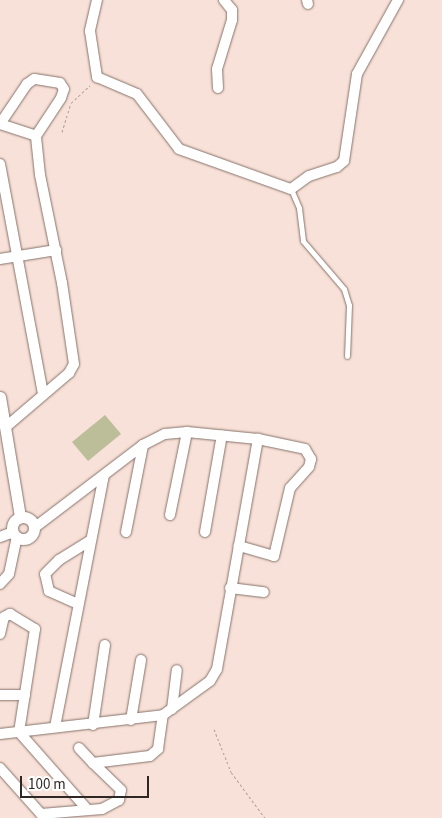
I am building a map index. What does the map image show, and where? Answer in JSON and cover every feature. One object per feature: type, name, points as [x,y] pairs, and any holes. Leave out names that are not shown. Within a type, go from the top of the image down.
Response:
[{"type":"street","points":[[97,0],[90,31],[97,77],[137,94],[179,149],[291,189],[309,176],[337,167],[344,161],[357,74],[398,0]]},
{"type":"street","points":[[218,88],[217,70],[232,20],[232,10],[224,0]]},
{"type":"street","points":[[7,426],[69,373],[74,364],[56,250],[40,175],[36,136],[61,98],[64,89],[60,83],[34,79],[27,84],[2,119],[36,136]]},
{"type":"street","points":[[0,164],[43,394]]},
{"type":"street","points":[[0,259],[56,250]]},
{"type":"street","points":[[0,401],[7,426],[20,517],[13,525],[15,534],[9,574],[0,584]]},
{"type":"street","points":[[170,515],[187,432]]},
{"type":"street","points":[[0,537],[15,534],[28,538],[34,528],[143,445],[165,434],[187,432],[222,435],[258,439],[305,449],[311,459],[309,467],[290,488],[274,556],[238,546]]},
{"type":"street","points":[[205,532],[222,435]]},
{"type":"street","points":[[0,734],[131,720],[167,712],[215,675],[258,439]]},
{"type":"street","points":[[126,532],[143,445]]},
{"type":"street","points":[[54,727],[104,476]]},
{"type":"street","points":[[20,517],[31,520],[34,528]]},
{"type":"street","points":[[78,604],[49,592],[45,574],[59,560],[90,541]]},
{"type":"street","points":[[230,588],[264,592]]},
{"type":"street","points":[[0,634],[4,617],[10,614],[35,629],[19,732]]},
{"type":"street","points":[[93,725],[105,645]]},
{"type":"street","points":[[131,720],[141,660]]},
{"type":"street","points":[[93,763],[150,756],[158,749],[176,670]]},
{"type":"street","points":[[0,694],[25,694]]},
{"type":"street","points":[[19,732],[86,808]]},
{"type":"street","points":[[0,768],[41,814],[86,808],[102,809],[119,800],[121,790],[79,748]]},
{"type":"lane","points":[[291,189],[299,208],[303,241],[344,288],[349,305],[347,356]]},
{"type":"path","points":[[62,132],[70,103],[97,77]]},
{"type":"path","points":[[214,729],[231,772],[265,818]]},
{"type":"green space","points":[[105,415],[121,434],[88,461],[72,442]]}]
